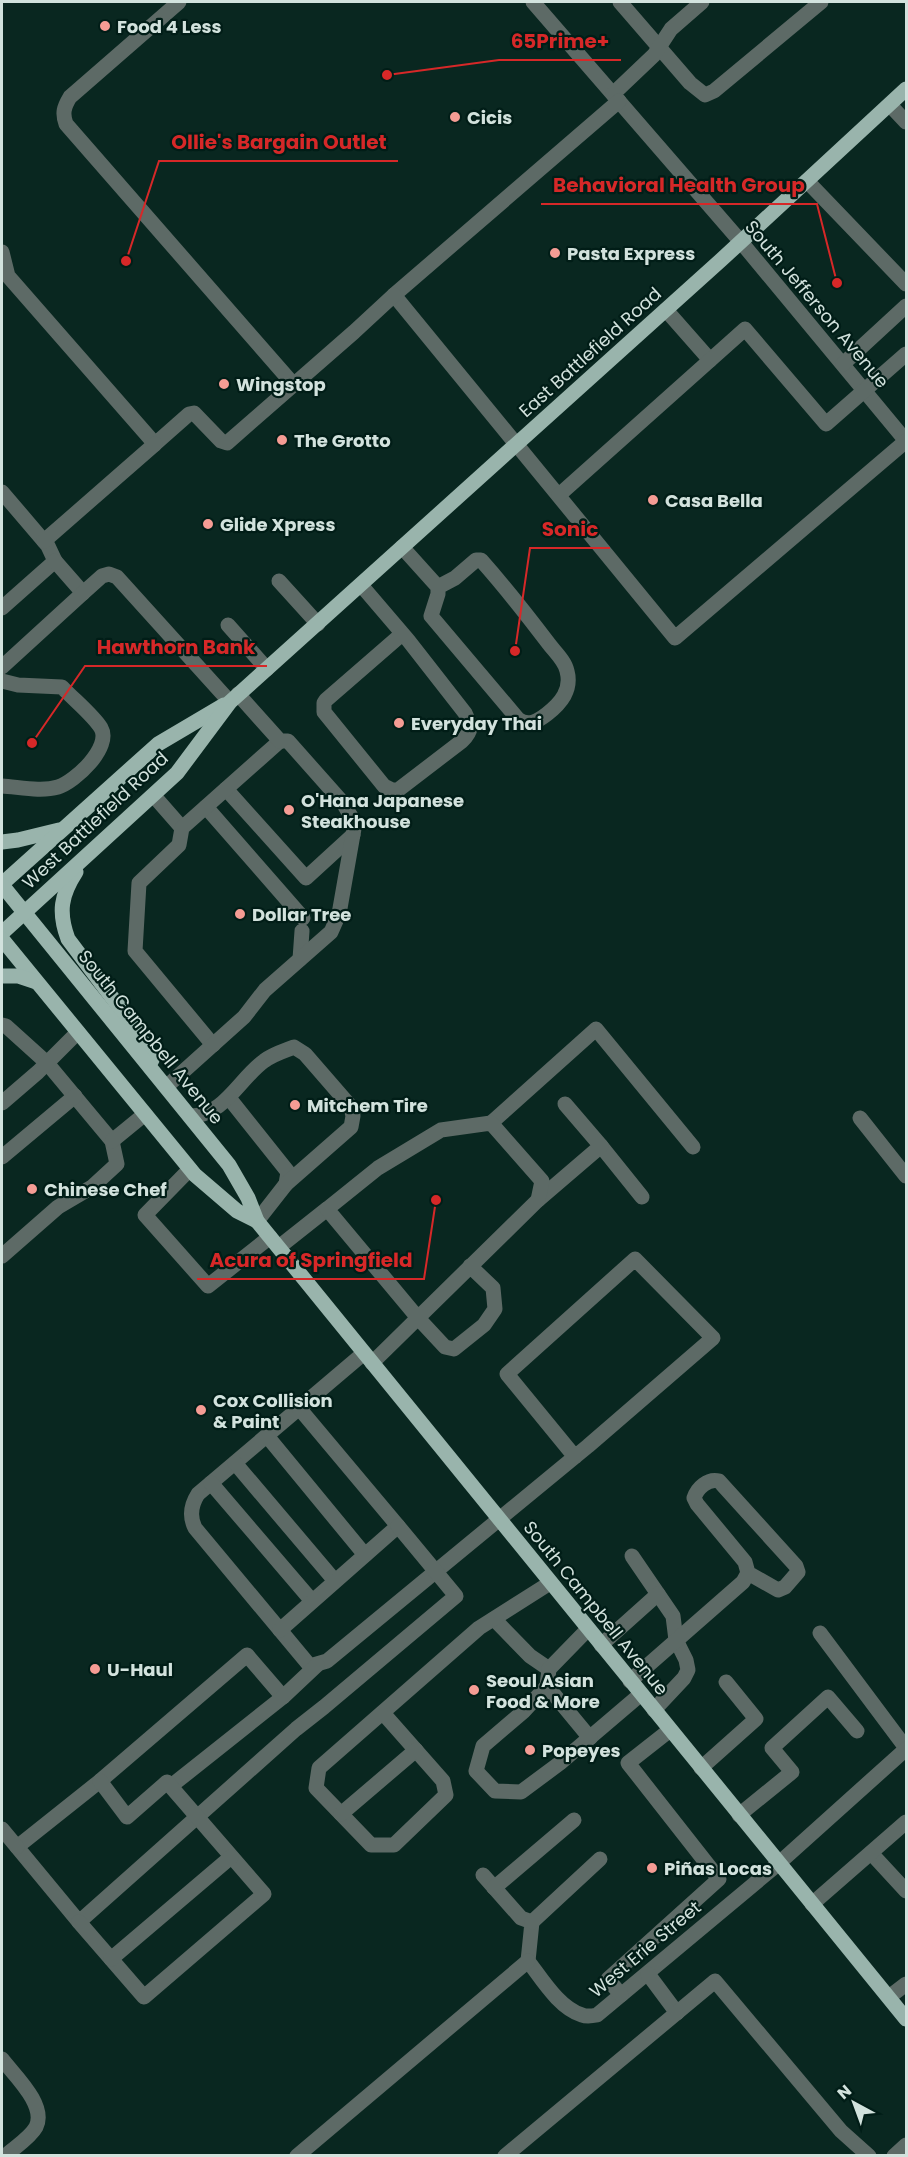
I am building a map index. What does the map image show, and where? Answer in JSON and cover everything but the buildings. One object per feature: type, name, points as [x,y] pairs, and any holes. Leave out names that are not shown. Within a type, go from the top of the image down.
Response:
[{"type":"main road","name":"East Battlefield Road","points":[[298,641],[741,242],[906,89]]},
{"type":"main road","name":"West Battlefield Road","points":[[2,885],[158,744],[234,698],[298,641]]},
{"type":"main road","name":"West Battlefield Road","points":[[2,933],[177,773],[234,698]]},
{"type":"main road","points":[[2,842],[62,830]]},
{"type":"main road","points":[[85,858],[63,894],[64,929],[75,950],[135,1028],[163,1083]]},
{"type":"main road","name":"South Campbell Avenue","points":[[2,885],[229,1165],[248,1198],[257,1221],[906,2019]]},
{"type":"main road","name":"South Campbell Avenue","points":[[2,939],[190,1169],[237,1211],[257,1221]]},
{"type":"main road","points":[[2,976],[18,976],[37,983]]},
{"type":"street","points":[[179,2],[70,97],[64,106],[63,116],[66,124],[293,384]]},
{"type":"street","name":"South Jefferson Avenue","points":[[533,2],[741,242],[906,441]]},
{"type":"street","points":[[620,2],[690,83],[705,95],[714,92],[821,2]]},
{"type":"street","points":[[44,541],[192,413],[196,414],[221,441],[227,444],[616,97],[671,29],[702,2]]},
{"type":"street","points":[[890,105],[906,122]]},
{"type":"street","points":[[807,181],[906,284]]},
{"type":"street","points":[[2,252],[8,276],[154,444]]},
{"type":"street","points":[[394,295],[675,638],[906,441]]},
{"type":"street","points":[[843,364],[906,306]]},
{"type":"street","points":[[666,310],[710,360]]},
{"type":"street","points":[[559,495],[745,328],[826,423],[906,354]]},
{"type":"street","points":[[2,492],[44,541],[55,561],[83,593]]},
{"type":"street","points":[[402,547],[438,587],[431,616],[518,719],[531,723],[539,720],[561,702],[567,688],[567,668],[510,593],[481,560],[476,560],[455,578],[438,587]]},
{"type":"street","points":[[2,608],[55,561]]},
{"type":"street","points":[[2,667],[102,576],[109,574],[117,577],[234,698],[280,741]]},
{"type":"street","points":[[279,581],[318,624]]},
{"type":"street","points":[[360,585],[402,634],[465,713],[471,726],[470,733],[462,741],[398,790],[392,790],[384,786],[323,709],[326,700],[402,634]]},
{"type":"street","points":[[228,625],[267,669]]},
{"type":"street","points":[[2,681],[18,685],[62,687],[101,728],[103,742],[100,751],[86,766],[59,787],[48,789],[2,786]]},
{"type":"street","points":[[163,1083],[213,1045],[244,1017],[265,990],[331,932],[339,914],[355,823],[343,803],[288,741],[280,741],[182,828],[179,845],[139,883],[135,951],[213,1045]]},
{"type":"street","points":[[226,789],[306,878],[353,835]]},
{"type":"street","points":[[154,796],[182,828]]},
{"type":"street","points":[[206,807],[303,925],[300,958]]},
{"type":"street","points":[[2,1025],[47,1063],[75,1096],[112,1141],[117,1164],[92,1187],[58,1207],[2,1256]]},
{"type":"street","points":[[190,1169],[145,1215],[208,1286],[327,1209],[378,1168],[441,1130],[492,1123],[596,1029],[693,1147]]},
{"type":"street","points":[[2,1103],[78,1032]]},
{"type":"street","points":[[190,1116],[206,1114],[229,1098],[243,1080],[264,1060],[294,1047],[305,1054],[351,1107],[353,1116],[351,1127],[286,1184],[257,1221]]},
{"type":"street","points":[[2,1158],[75,1096]]},
{"type":"street","points":[[229,1098],[288,1172],[286,1184]]},
{"type":"street","points":[[565,1104],[642,1197]]},
{"type":"street","points":[[112,1141],[145,1114]]},
{"type":"street","points":[[860,1118],[906,1176]]},
{"type":"street","points":[[492,1123],[542,1181],[538,1200]]},
{"type":"street","points":[[575,1457],[507,1374],[635,1258],[713,1338],[575,1457],[327,1661],[310,1666],[195,1528],[191,1520],[194,1500],[198,1494],[299,1408],[368,1358],[417,1318],[538,1200],[601,1146]]},
{"type":"street","points":[[327,1209],[417,1318],[445,1347],[454,1349],[484,1325],[495,1309],[493,1288],[470,1266]]},
{"type":"street","points":[[79,1922],[296,1729],[456,1596],[299,1408]]},
{"type":"street","points":[[267,1436],[365,1555]]},
{"type":"street","points":[[235,1463],[335,1581]]},
{"type":"street","points":[[630,1681],[743,1582],[748,1573],[745,1562],[694,1498],[696,1492],[707,1482],[719,1481],[796,1566],[798,1572],[785,1587],[778,1590],[748,1573]]},
{"type":"street","points":[[211,1483],[312,1601]]},
{"type":"street","points":[[280,1629],[398,1526]]},
{"type":"street","points":[[632,1556],[673,1616],[676,1640],[686,1660],[688,1670],[684,1678],[654,1710]]},
{"type":"street","points":[[383,1713],[443,1781],[446,1795],[394,1845],[371,1845],[316,1788],[319,1768],[479,1628],[550,1583]]},
{"type":"street","points":[[601,1645],[658,1594]]},
{"type":"street","points":[[494,1619],[530,1656],[549,1669]]},
{"type":"street","points":[[588,1629],[549,1669],[547,1686],[524,1711],[483,1746],[476,1772],[495,1791],[521,1792],[561,1763],[641,1694]]},
{"type":"street","points":[[820,1633],[906,1748]]},
{"type":"street","points":[[17,1847],[100,1781],[247,1655],[283,1697]]},
{"type":"street","points":[[171,1786],[283,1697],[317,1665]]},
{"type":"street","points":[[700,1768],[756,1719],[726,1682]]},
{"type":"street","points":[[547,1686],[590,1738]]},
{"type":"street","points":[[739,1815],[792,1772],[772,1748],[828,1697],[857,1731]]},
{"type":"street","points":[[621,1995],[608,1979],[719,1879],[628,1763],[670,1730]]},
{"type":"street","name":"West Erie Street","points":[[528,1961],[561,2001],[573,2011],[584,2016],[597,2015],[778,1864],[906,1748]]},
{"type":"street","points":[[341,1814],[416,1750]]},
{"type":"street","points":[[2,1829],[144,1997],[264,1894],[168,1782],[127,1817],[100,1781]]},
{"type":"street","points":[[494,1888],[574,1820]]},
{"type":"street","points":[[812,1904],[906,1822]]},
{"type":"street","points":[[871,1853],[906,1891]]},
{"type":"street","points":[[111,1959],[231,1857]]},
{"type":"street","points":[[297,2156],[528,1961],[532,1922],[600,1859]]},
{"type":"street","points":[[483,1875],[520,1918],[532,1922]]},
{"type":"street","points":[[710,1889],[726,1907]]},
{"type":"street","points":[[648,1974],[677,2013]]},
{"type":"street","points":[[505,2156],[716,1981],[841,2131],[869,2156]]},
{"type":"street","points":[[889,1997],[906,1984]]},
{"type":"street","points":[[2,2059],[34,2101],[38,2119],[36,2128],[28,2137],[5,2156]]},
{"type":"street","points":[[894,2156],[906,2145]]},
{"type":"place","name":"Food 4 Less","points":[[105,26]]},
{"type":"place","name":"65Prime+","points":[[387,75]]},
{"type":"place","name":"Cicis","points":[[455,117]]},
{"type":"place","name":"Pasta Express","points":[[555,253]]},
{"type":"place","name":"Ollie's Bargain Outlet","points":[[126,261]]},
{"type":"place","name":"Behavioral Health Group","points":[[837,283]]},
{"type":"place","name":"Wingstop","points":[[224,384]]},
{"type":"place","name":"The Grotto","points":[[282,440]]},
{"type":"place","name":"Casa Bella","points":[[653,500]]},
{"type":"place","name":"Glide Xpress","points":[[208,524]]},
{"type":"place","name":"Sonic","points":[[515,651]]},
{"type":"place","name":"Everyday Thai","points":[[399,723]]},
{"type":"place","name":"Hawthorn Bank","points":[[32,743]]},
{"type":"place","name":"O'Hana Japanese Steakhouse","points":[[289,810]]},
{"type":"place","name":"Dollar Tree","points":[[240,914]]},
{"type":"place","name":"Mitchem Tire","points":[[295,1105]]},
{"type":"place","name":"Chinese Chef","points":[[32,1189]]},
{"type":"place","name":"Acura of Springfield","points":[[436,1200]]},
{"type":"place","name":"Cox Collision & Paint","points":[[201,1410]]},
{"type":"place","name":"U-Haul","points":[[95,1669]]},
{"type":"place","name":"Seoul Asian Food & More","points":[[474,1690]]},
{"type":"place","name":"Popeyes","points":[[530,1750]]},
{"type":"place","name":"Piñas Locas","points":[[652,1868]]}]
